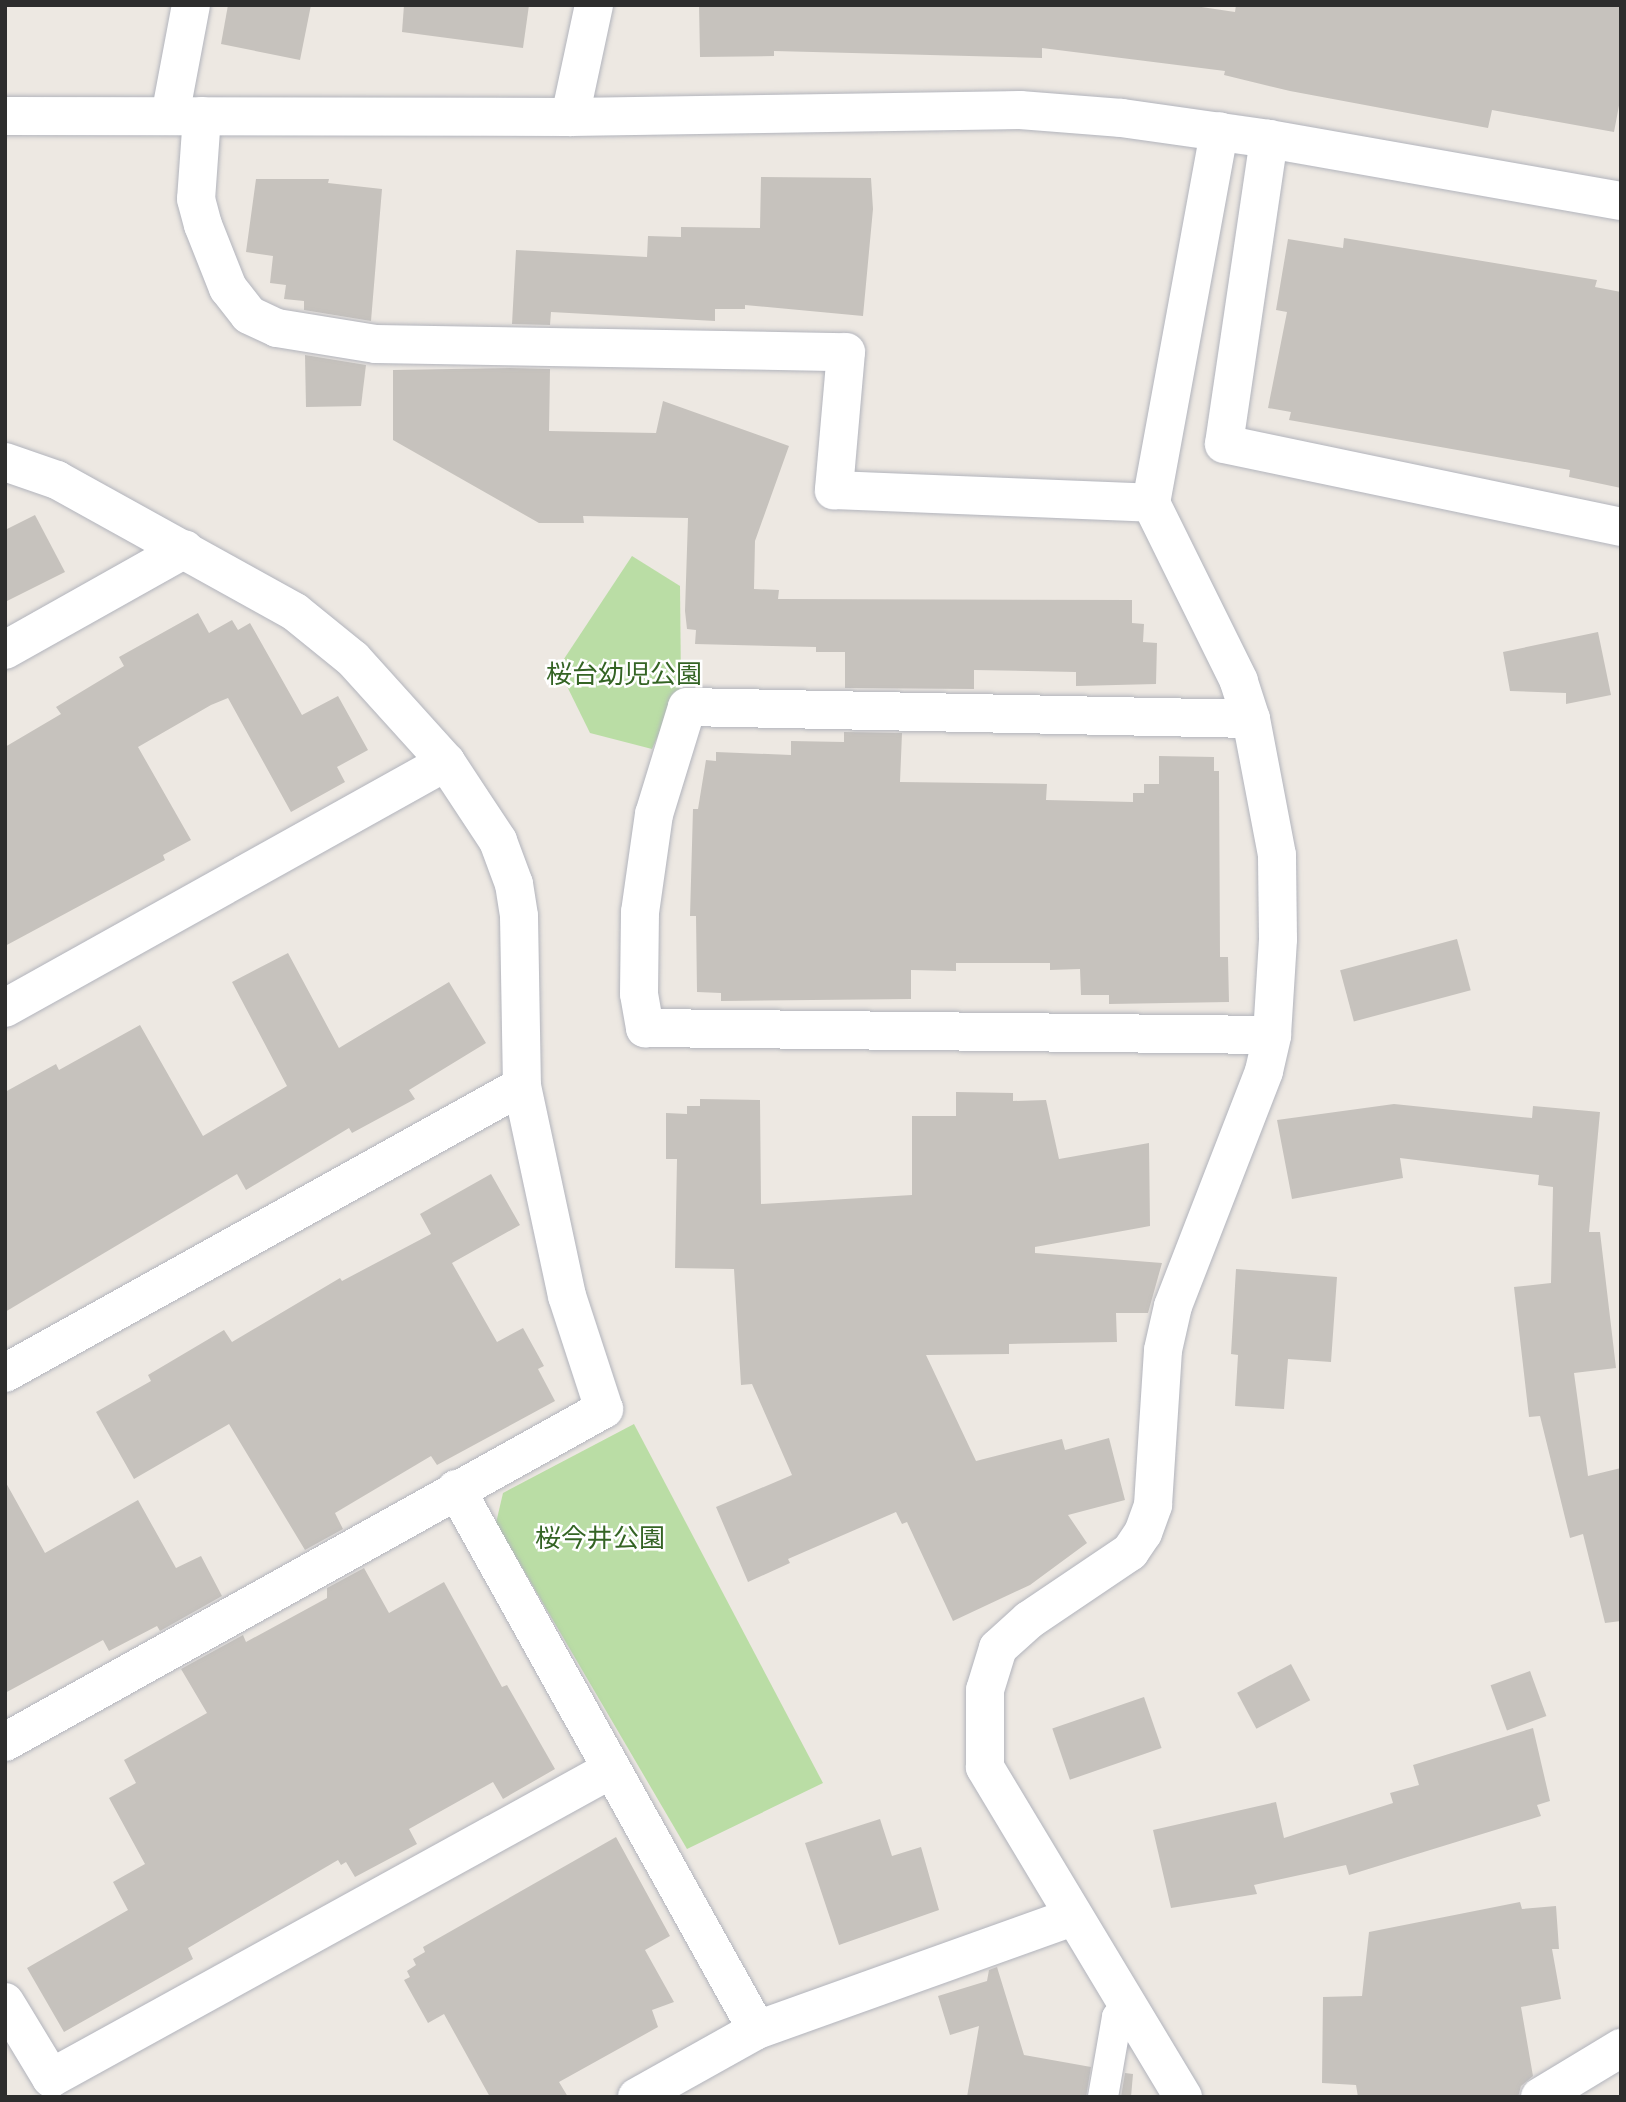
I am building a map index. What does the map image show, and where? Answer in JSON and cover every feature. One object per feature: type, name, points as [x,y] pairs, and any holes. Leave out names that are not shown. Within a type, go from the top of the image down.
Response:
[{"type":"street","points":[[191,5],[186,116],[196,199],[203,225],[228,288],[249,315],[277,328],[376,344],[846,352],[834,490],[1151,503]]},
{"type":"street","points":[[570,117],[594,5]]},
{"type":"street","points":[[5,116],[570,117],[1020,110],[1219,131],[1621,201]]},
{"type":"street","points":[[1183,2097],[1072,1917],[985,1767],[985,1690],[998,1648],[1029,1620],[1130,1552],[1143,1533],[1153,1505],[1163,1350],[1173,1306],[1264,1071],[1272,1035],[1278,939],[1277,855],[1251,719],[1239,681],[1151,503],[1219,131]]},
{"type":"street","points":[[1269,139],[1224,444],[1621,527]]},
{"type":"street","points":[[5,461],[57,480],[295,611],[353,659],[446,762],[498,841],[514,884],[522,1086],[567,1296],[604,1409],[5,1742]]},
{"type":"street","points":[[5,650],[185,549]]},
{"type":"street","points":[[1251,719],[688,707],[654,814],[640,912],[639,994],[645,1028],[1272,1035]]},
{"type":"street","points":[[5,1008],[446,762]]},
{"type":"street","points":[[5,1373],[522,1086]]},
{"type":"street","points":[[456,1489],[757,2030]]},
{"type":"street","points":[[5,2002],[62,2087],[612,1769]]},
{"type":"street","points":[[637,2097],[757,2030],[1072,1917]]},
{"type":"street","points":[[1539,2097],[1621,2048]]},
{"type":"lane","points":[[1103,2097],[1117,2017],[1127,2004]]},
{"type":"green space","name":"桜台幼児公園","points":[[632,556],[680,586],[681,685],[652,749],[590,733],[558,668]]},
{"type":"green space","name":"桜今井公園","points":[[634,1424],[823,1783],[687,1849],[496,1523],[503,1493]]},
{"type":"building","points":[[228,5],[311,5],[300,60],[221,44]]},
{"type":"building","points":[[404,5],[529,5],[523,48],[402,32]]},
{"type":"building","points":[[699,5],[1188,5],[1235,12],[1236,5],[1621,5],[1621,95],[1614,132],[1492,110],[1488,128],[1290,91],[1224,75],[1225,71],[1042,48],[1042,58],[774,51],[774,56],[700,57]]},
{"type":"building","points":[[761,177],[871,178],[873,209],[863,316],[745,305],[745,309],[715,309],[715,321],[551,312],[550,325],[512,324],[516,250],[647,257],[648,236],[681,237],[681,227],[760,228]]},
{"type":"building","points":[[256,179],[329,179],[328,183],[382,189],[371,321],[304,310],[304,301],[284,299],[286,285],[270,283],[273,256],[246,252]]},
{"type":"building","points":[[1344,238],[1597,280],[1595,287],[1621,292],[1621,488],[1569,477],[1570,470],[1289,420],[1291,412],[1268,408],[1287,312],[1276,310],[1288,239],[1343,248]]},
{"type":"building","points":[[305,355],[366,365],[361,406],[306,407]]},
{"type":"building","points":[[550,369],[549,431],[656,433],[663,401],[789,446],[755,541],[754,589],[779,590],[778,599],[1132,600],[1132,623],[1144,624],[1143,642],[1157,643],[1156,684],[1076,686],[1076,672],[974,670],[974,689],[845,688],[845,652],[816,652],[816,647],[695,644],[696,630],[687,629],[685,611],[688,518],[583,516],[584,523],[539,523],[393,440],[393,370]]},
{"type":"building","points":[[35,515],[65,572],[5,602],[5,530]]},
{"type":"building","points":[[198,613],[209,633],[232,620],[238,630],[250,623],[302,715],[338,696],[368,750],[337,767],[345,782],[291,812],[228,698],[211,705],[138,747],[191,840],[163,855],[165,860],[5,946],[5,747],[61,714],[56,707],[124,666],[119,657]]},
{"type":"building","points":[[1598,632],[1611,695],[1566,704],[1566,693],[1510,691],[1503,652]]},
{"type":"building","points":[[844,732],[902,733],[900,782],[1047,784],[1046,800],[1133,802],[1133,793],[1144,793],[1144,784],[1159,784],[1159,756],[1214,757],[1214,771],[1219,771],[1220,957],[1228,957],[1229,1002],[1109,1004],[1109,995],[1081,995],[1080,969],[1050,970],[1050,963],[956,963],[956,971],[911,970],[911,999],[721,1001],[721,993],[697,992],[696,916],[690,916],[693,809],[698,809],[706,760],[716,761],[716,752],[791,755],[791,741],[844,742]]},
{"type":"building","points":[[1457,939],[1471,990],[1354,1022],[1340,970]]},
{"type":"building","points":[[288,953],[339,1048],[449,982],[486,1043],[409,1090],[415,1099],[352,1133],[349,1128],[246,1190],[237,1174],[5,1312],[5,1092],[56,1064],[59,1070],[140,1025],[203,1136],[287,1086],[232,982]]},
{"type":"building","points":[[956,1092],[1013,1093],[1013,1101],[1046,1100],[1059,1159],[1149,1143],[1150,1226],[1035,1247],[1035,1253],[1162,1263],[1148,1313],[1116,1313],[1117,1342],[1009,1344],[1009,1354],[926,1355],[976,1461],[1062,1439],[1065,1450],[1109,1438],[1125,1500],[1068,1515],[1087,1543],[1030,1585],[953,1621],[907,1522],[902,1524],[896,1512],[788,1559],[790,1563],[748,1582],[716,1507],[792,1475],[752,1384],[741,1385],[734,1269],[675,1268],[677,1159],[666,1159],[666,1113],[687,1114],[687,1106],[700,1106],[700,1099],[760,1100],[761,1204],[912,1195],[912,1116],[956,1116]]},
{"type":"building","points":[[1394,1104],[1532,1118],[1533,1106],[1600,1112],[1589,1232],[1600,1232],[1616,1368],[1574,1373],[1588,1476],[1621,1468],[1621,1621],[1605,1623],[1583,1534],[1570,1538],[1540,1416],[1529,1417],[1514,1287],[1551,1283],[1553,1187],[1538,1185],[1539,1175],[1400,1158],[1403,1178],[1292,1199],[1277,1120]]},
{"type":"building","points":[[491,1174],[520,1225],[452,1263],[497,1342],[523,1328],[544,1366],[538,1369],[555,1401],[437,1465],[431,1456],[335,1513],[343,1529],[305,1550],[229,1424],[134,1479],[96,1412],[151,1381],[148,1375],[224,1330],[232,1342],[340,1278],[342,1281],[431,1234],[420,1214]]},
{"type":"building","points":[[1236,1269],[1337,1277],[1331,1362],[1288,1359],[1284,1409],[1235,1406],[1238,1355],[1231,1354]]},
{"type":"building","points":[[5,1481],[45,1553],[138,1500],[176,1568],[201,1556],[222,1596],[160,1631],[157,1626],[109,1651],[103,1640],[5,1693]]},
{"type":"building","points":[[364,1568],[389,1613],[444,1582],[502,1687],[507,1685],[555,1769],[503,1799],[493,1782],[409,1829],[417,1844],[355,1877],[346,1862],[341,1865],[338,1860],[188,1948],[193,1959],[64,2032],[27,1968],[128,1910],[113,1882],[145,1864],[109,1798],[136,1783],[124,1760],[207,1713],[181,1669],[243,1635],[246,1642],[327,1598],[327,1588]]},
{"type":"building","points":[[1291,1664],[1310,1700],[1256,1729],[1237,1693]]},
{"type":"building","points":[[1530,1671],[1546,1716],[1507,1730],[1491,1685]]},
{"type":"building","points":[[1144,1697],[1162,1748],[1070,1780],[1052,1729]]},
{"type":"building","points":[[1533,1728],[1550,1801],[1537,1805],[1541,1816],[1349,1875],[1346,1865],[1254,1885],[1257,1894],[1171,1908],[1153,1830],[1276,1802],[1284,1838],[1393,1803],[1390,1793],[1419,1785],[1413,1765]]},
{"type":"building","points":[[880,1819],[892,1856],[921,1847],[939,1910],[839,1945],[805,1843]]},
{"type":"building","points":[[616,1837],[670,1936],[645,1950],[674,2002],[652,2010],[658,2027],[559,2082],[568,2097],[490,2097],[444,2014],[428,2023],[404,1980],[410,1977],[407,1971],[416,1965],[413,1959],[425,1952],[423,1947]]},
{"type":"building","points":[[1520,1902],[1522,1909],[1556,1906],[1559,1949],[1552,1949],[1561,1999],[1521,2007],[1533,2076],[1521,2086],[1518,2097],[1358,2097],[1356,2085],[1322,2083],[1323,1997],[1362,1996],[1369,1932]]},
{"type":"building","points":[[997,1967],[1024,2055],[1091,2067],[1086,2097],[967,2097],[979,2026],[950,2035],[938,1996],[987,1981],[989,1970]]},
{"type":"building","points":[[1125,2073],[1133,2074],[1131,2097],[1121,2097]]}]
